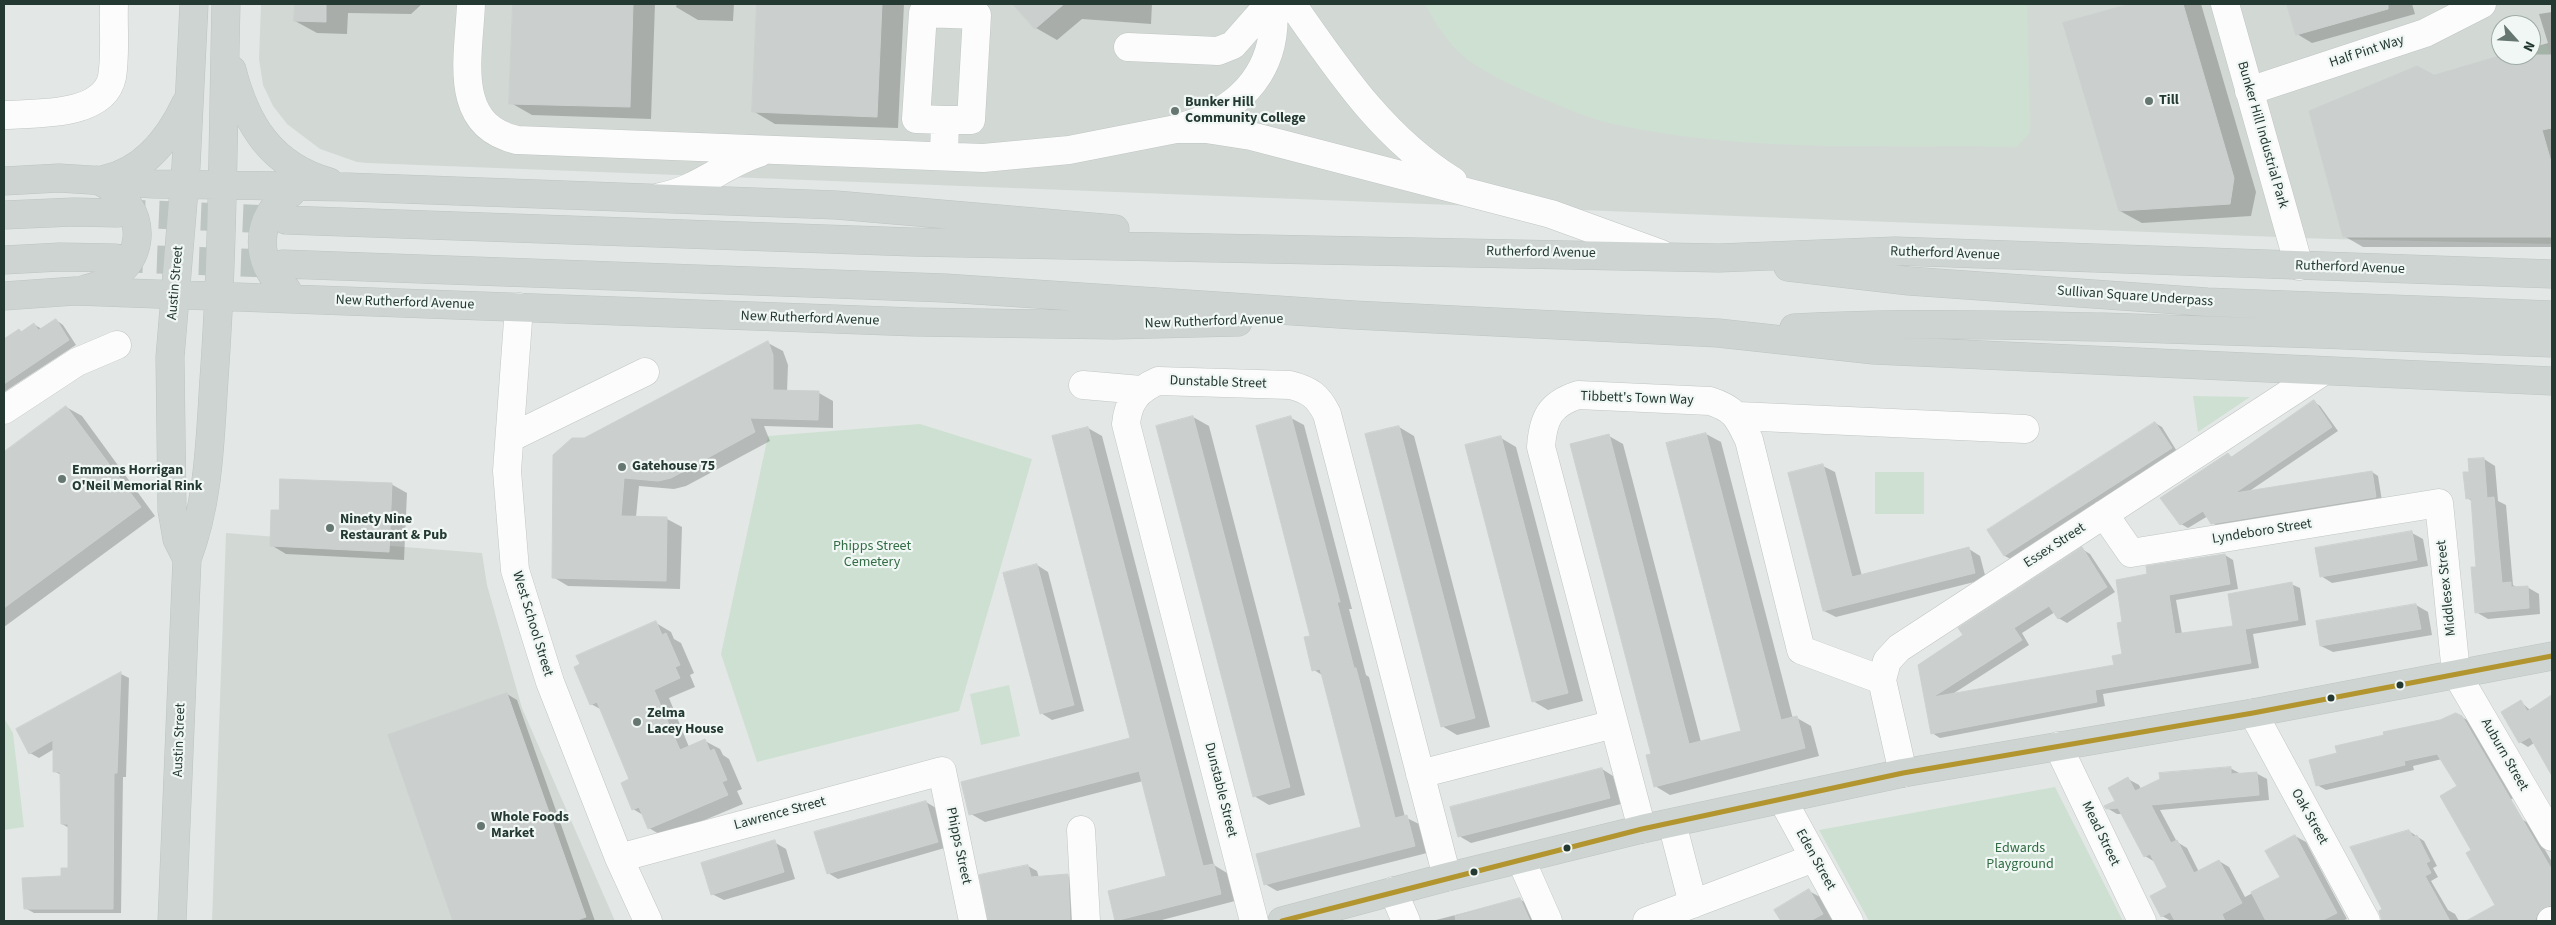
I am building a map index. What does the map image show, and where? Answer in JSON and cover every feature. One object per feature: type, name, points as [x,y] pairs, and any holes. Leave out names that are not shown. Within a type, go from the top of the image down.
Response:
[{"type":"main road","name":"Austin Street","points":[[188,559],[174,530],[171,500],[170,357],[191,90],[194,4]]},
{"type":"main road","name":"Austin Street","points":[[172,921],[188,559],[199,523],[204,496],[218,297],[226,4]]},
{"type":"main road","points":[[226,36],[230,63],[240,97],[251,123],[266,144],[283,160],[300,170],[327,182],[348,187]]},
{"type":"main road","points":[[97,180],[123,173],[154,152],[175,126],[191,90]]},
{"type":"main road","points":[[4,181],[59,178],[184,185],[348,187],[862,206],[1338,249]]},
{"type":"main road","points":[[75,291],[102,285],[118,275],[130,261],[137,242],[136,223],[130,208],[116,192],[97,180]]},
{"type":"main road","points":[[307,187],[285,196],[272,210],[264,228],[262,247],[264,261],[274,278],[290,291],[307,299]]},
{"type":"main road","points":[[4,216],[74,212],[117,213]]},
{"type":"main road","points":[[286,220],[752,238],[1338,249]]},
{"type":"main road","name":"Rutherford Avenue","points":[[1338,249],[1719,258],[1895,251],[2552,274]]},
{"type":"main road","points":[[4,260],[60,257],[115,258]]},
{"type":"main road","name":"Sullivan Square Underpass","points":[[1719,258],[1884,279],[2207,302],[2552,315]]},
{"type":"main road","name":"New Rutherford Avenue","points":[[283,264],[896,286],[1354,314]]},
{"type":"main road","name":"New Rutherford Avenue","points":[[4,296],[75,291],[905,322],[1114,325],[1205,324],[1354,314]]},
{"type":"main road","points":[[1354,314],[1718,333],[1874,350],[2322,372],[2552,381]]},
{"type":"main road","name":"Sullivan Square Underpass","points":[[1718,333],[1868,324],[1980,324],[2552,343]]},
{"type":"main road","points":[[1282,921],[1310,918],[1393,891],[1642,829],[1903,773],[2253,713],[2552,656]]},
{"type":"street","points":[[4,115],[53,112],[84,106],[103,95],[112,78],[114,4]]},
{"type":"street","points":[[471,4],[468,84],[471,103],[486,126],[501,136],[527,140],[983,158],[1069,150],[1176,129],[1206,129],[1251,136],[1564,218],[1667,256]]},
{"type":"street","points":[[1128,47],[1218,50],[1233,45],[1269,4]]},
{"type":"street","points":[[1176,129],[1224,109],[1252,84],[1264,67],[1271,48],[1274,30],[1273,4]]},
{"type":"street","points":[[1292,4],[1343,77],[1380,122],[1424,161],[1476,194]]},
{"type":"street","name":"Bunker Hill Industrial Park","points":[[2226,4],[2299,266]]},
{"type":"street","name":"Half Pint Way","points":[[2249,91],[2425,33],[2482,4]]},
{"type":"street","points":[[944,156],[945,120]]},
{"type":"street","points":[[654,198],[692,188],[745,157],[778,149]]},
{"type":"street","name":"West School Street","points":[[519,307],[507,471],[515,570],[550,682],[619,858],[648,921]]},
{"type":"street","points":[[4,410],[77,362],[117,345]]},
{"type":"street","points":[[510,438],[645,372]]},
{"type":"street","name":"Essex Street","points":[[1882,680],[1887,661],[1899,648],[2322,372]]},
{"type":"street","name":"Dunstable Street","points":[[1254,921],[1126,424],[1130,405],[1141,390],[1158,381],[1290,385],[1307,389],[1318,397],[1327,414],[1447,877]]},
{"type":"street","points":[[1083,385],[1141,390]]},
{"type":"street","name":"Tibbett's Town Way","points":[[1642,829],[1541,447],[1545,422],[1561,400],[1578,395],[1710,401],[1725,406],[1738,416]]},
{"type":"street","points":[[1903,773],[1882,680],[1801,650],[1749,440],[1738,416],[2025,429]]},
{"type":"street","name":"Lyndeboro Street","points":[[2104,514],[2131,553],[2439,503]]},
{"type":"street","name":"Middlesex Street","points":[[2439,503],[2456,673]]},
{"type":"street","name":"Auburn Street","points":[[2456,673],[2552,837]]},
{"type":"street","name":"Oak Street","points":[[2253,713],[2366,921]]},
{"type":"street","points":[[1420,774],[1614,724]]},
{"type":"street","name":"Mead Street","points":[[2058,746],[2142,921]]},
{"type":"street","name":"Lawrence Street","points":[[619,858],[942,770]]},
{"type":"street","name":"Phipps Street","points":[[942,770],[973,921]]},
{"type":"street","name":"Eden Street","points":[[1782,800],[1849,921]]},
{"type":"street","points":[[1672,823],[1693,904]]},
{"type":"street","points":[[1081,830],[1086,921]]},
{"type":"street","points":[[1647,921],[1814,858]]},
{"type":"street","points":[[1521,860],[1548,921]]},
{"type":"street","points":[[1393,891],[1406,921]]},
{"type":"shaded area","name":"Bunker Hill Community College","points":[[261,4],[2552,4],[2552,244],[2329,239],[367,163],[357,162],[320,149],[287,124],[273,106],[263,85],[259,59]]},
{"type":"shaded area","points":[[226,533],[482,553],[487,585],[522,708],[615,921],[212,921]]},
{"type":"green space","points":[[1425,4],[2027,4],[2030,133],[2016,147],[1812,146],[1710,139],[1659,133],[1609,123],[1578,113],[1508,83],[1477,66],[1459,53],[1452,45]]},
{"type":"green space","points":[[2547,45],[2552,62],[2552,106],[2540,65],[2541,46]]},
{"type":"green space","points":[[2193,396],[2250,397],[2198,432]]},
{"type":"green space","name":"Phipps Street Cemetery","points":[[920,424],[1032,459],[959,711],[757,762],[721,654],[768,436]]},
{"type":"green space","points":[[1875,472],[1924,472],[1924,514],[1875,514]]},
{"type":"green space","points":[[1009,685],[1020,736],[981,745],[970,694]]},
{"type":"green space","points":[[4,718],[13,733],[24,827],[4,830]]},
{"type":"green space","name":"Edwards Playground","points":[[2055,787],[2123,921],[1869,921],[1819,830]]},
{"type":"building","points":[[295,4],[326,4],[326,22],[294,21]]},
{"type":"building","points":[[513,4],[633,4],[630,107],[509,104]]},
{"type":"building","points":[[757,4],[882,4],[877,117],[752,112]]},
{"type":"building","points":[[1013,4],[1064,4],[1035,29]]},
{"type":"building","name":"Till","points":[[2130,4],[2183,4],[2234,178],[2230,204],[2119,211],[2063,23]]},
{"type":"building","points":[[2287,4],[2388,4],[2388,9],[2296,35]]},
{"type":"building","points":[[2541,55],[2552,55],[2552,128],[2542,130],[2552,165],[2552,237],[2343,237],[2309,111],[2417,66],[2434,75],[2491,58],[2491,65],[2541,65]]},
{"type":"building","points":[[56,319],[69,340],[4,384],[4,339],[19,329],[21,332],[34,323],[38,330]]},
{"type":"building","name":"Gatehouse 75","points":[[768,341],[773,355],[773,390],[819,391],[818,420],[750,418],[755,432],[671,478],[658,481],[624,478],[621,516],[667,517],[666,581],[552,578],[553,455],[572,438],[584,438]]},
{"type":"building","points":[[2314,400],[2332,427],[2235,493],[2372,471],[2376,497],[2211,524],[2203,511],[2180,525],[2160,498],[2228,453],[2231,457]]},
{"type":"building","name":"Emmons Horrigan O'Neil Memorial Rink","points":[[66,406],[141,507],[4,608],[4,452]]},
{"type":"building","points":[[1193,416],[1290,787],[1253,797],[1156,426]]},
{"type":"building","points":[[1291,416],[1340,602],[1337,602],[1354,668],[1356,668],[1395,818],[1407,815],[1415,846],[1264,885],[1256,854],[1361,827],[1320,669],[1312,671],[1304,637],[1310,636],[1256,426]]},
{"type":"building","points":[[2155,422],[2172,448],[2004,556],[1987,530]]},
{"type":"building","points":[[1399,426],[1475,718],[1441,727],[1365,434]]},
{"type":"building","points":[[1088,427],[1203,866],[1214,864],[1221,894],[1115,921],[1108,891],[1166,876],[1139,771],[969,815],[961,782],[1130,738],[1052,436]]},
{"type":"building","points":[[1706,433],[1781,720],[1797,716],[1805,748],[1654,787],[1646,755],[1651,754],[1570,444],[1609,434],[1689,744],[1741,731],[1666,443]]},
{"type":"building","points":[[1501,436],[1568,693],[1532,702],[1465,445]]},
{"type":"building","points":[[2484,458],[2487,498],[2494,497],[2502,583],[2511,582],[2511,587],[2528,586],[2529,608],[2475,613],[2471,567],[2476,567],[2471,498],[2466,499],[2463,472],[2469,472],[2468,459]]},
{"type":"building","points":[[1823,464],[1852,577],[1969,547],[1975,573],[1823,611],[1788,473]]},
{"type":"building","name":"Ninety Nine Restaurant & Pub","points":[[280,479],[392,483],[389,552],[270,546],[271,510],[279,510]]},
{"type":"building","points":[[2412,531],[2417,560],[2320,577],[2315,548]]},
{"type":"building","points":[[2082,547],[2107,587],[2058,619],[2049,606],[2014,628],[2022,640],[1933,697],[2114,665],[2112,656],[2122,654],[2117,623],[2122,622],[2116,580],[2147,574],[2146,566],[2225,554],[2230,584],[2169,595],[2175,634],[2233,626],[2228,594],[2292,582],[2298,620],[2245,629],[2251,663],[2095,690],[2097,702],[1931,734],[1918,665],[1963,635],[1958,628]]},
{"type":"building","points":[[1037,564],[1074,705],[1040,714],[1003,573]]},
{"type":"building","points":[[2416,604],[2421,629],[2320,646],[2316,621]]},
{"type":"building","name":"Zelma Lacey House","points":[[656,621],[662,635],[666,633],[680,665],[675,667],[680,678],[654,690],[680,750],[705,739],[710,751],[714,749],[727,780],[722,782],[728,795],[648,829],[639,807],[632,810],[621,783],[629,779],[597,702],[590,705],[574,667],[580,664],[576,656]]},
{"type":"building","points":[[121,672],[117,773],[114,773],[113,909],[24,909],[22,878],[61,876],[61,868],[68,868],[68,824],[61,824],[60,772],[53,772],[53,740],[29,754],[16,729]]},
{"type":"building","points":[[507,693],[586,917],[575,921],[453,921],[388,735]]},
{"type":"building","points":[[2552,695],[2552,776],[2530,737],[2519,743],[2501,712],[2521,700],[2527,711]]},
{"type":"building","points":[[2456,713],[2462,716],[2552,870],[2552,905],[2543,908],[2537,914],[2535,921],[2466,921],[2495,905],[2466,853],[2471,850],[2440,796],[2457,786],[2437,754],[2404,761],[2405,765],[2316,786],[2309,760],[2337,753],[2335,746],[2384,735],[2383,732],[2440,720]]},
{"type":"building","points":[[2231,767],[2231,774],[2257,772],[2259,795],[2151,805],[2171,843],[2177,840],[2194,873],[2219,860],[2242,903],[2222,914],[2225,921],[2175,921],[2170,912],[2161,917],[2150,896],[2167,887],[2150,854],[2144,857],[2118,808],[2106,809],[2104,806],[2115,801],[2108,788],[2128,777],[2135,791],[2160,779],[2159,773]]},
{"type":"building","points":[[1602,768],[1610,798],[1458,837],[1450,807]]},
{"type":"building","points":[[926,801],[938,842],[827,874],[814,832]]},
{"type":"building","points":[[2409,830],[2413,837],[2417,835],[2430,861],[2426,863],[2431,873],[2425,876],[2450,921],[2382,921],[2379,911],[2382,909],[2350,847]]},
{"type":"building","points":[[2295,835],[2337,913],[2321,921],[2266,921],[2251,892],[2280,877],[2265,851]]},
{"type":"building","points":[[775,840],[784,872],[711,895],[701,863]]},
{"type":"building","points":[[1028,865],[1031,877],[1068,874],[1070,921],[988,921],[979,875]]},
{"type":"building","points":[[1809,889],[1823,914],[1810,921],[1781,921],[1774,910]]},
{"type":"building","points":[[1520,898],[1530,921],[1456,921],[1455,916]]},
{"type":"tunnel","points":[[117,213],[286,220]]},
{"type":"tunnel","points":[[115,258],[283,264]]},
{"type":"transit line","points":[[1282,921],[1642,829],[1903,773],[2253,713],[2552,656]]},
{"type":"place","name":"Till","points":[[2149,101]]},
{"type":"place","name":"Bunker Hill Community College","points":[[1175,111]]},
{"type":"place","name":"Gatehouse 75","points":[[622,467]]},
{"type":"place","name":"Emmons Horrigan O'Neil Memorial Rink","points":[[62,479]]},
{"type":"place","name":"Ninety Nine Restaurant & Pub","points":[[330,528]]},
{"type":"place","name":"Zelma Lacey House","points":[[637,722]]},
{"type":"place","name":"Whole Foods Market","points":[[481,826]]}]
